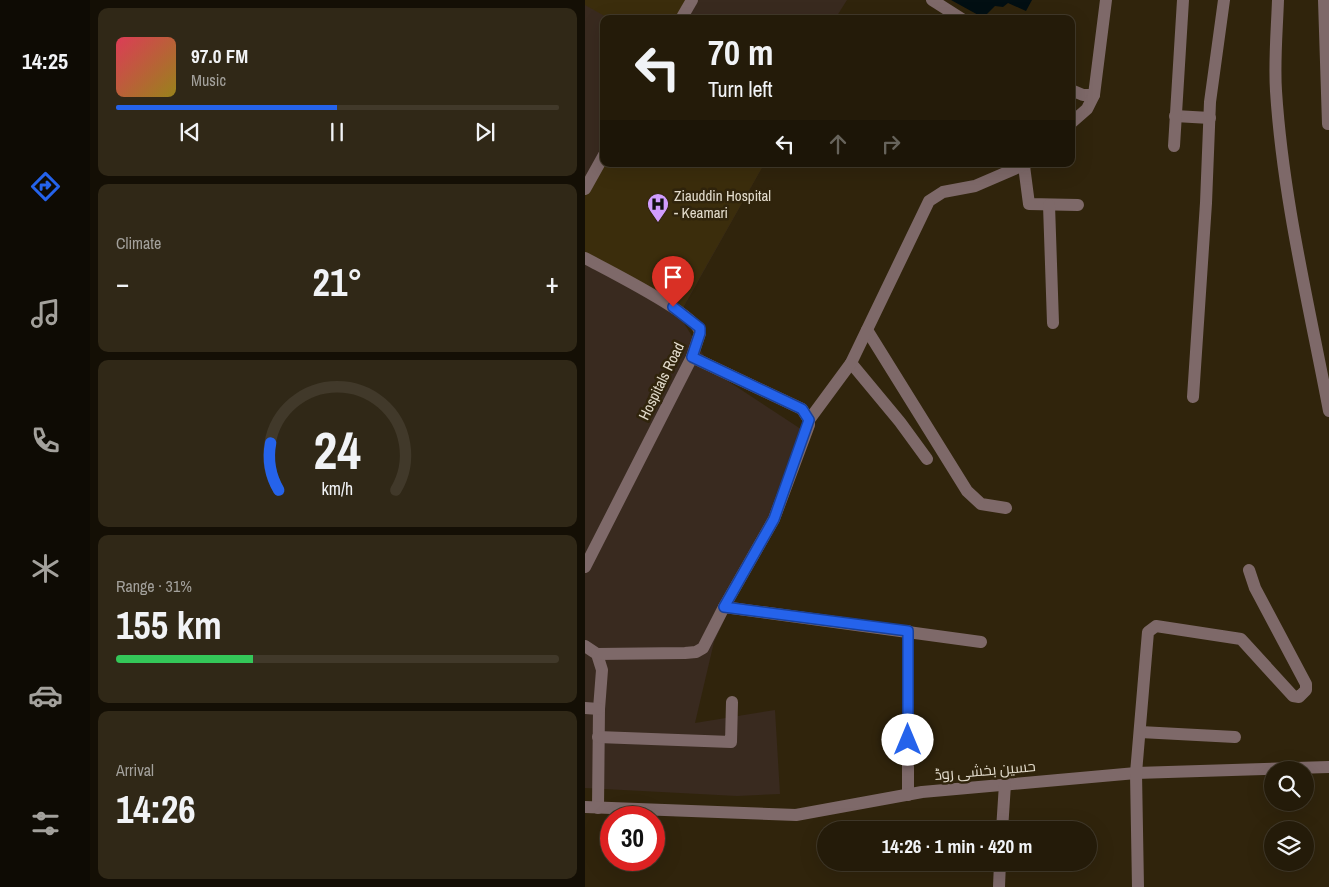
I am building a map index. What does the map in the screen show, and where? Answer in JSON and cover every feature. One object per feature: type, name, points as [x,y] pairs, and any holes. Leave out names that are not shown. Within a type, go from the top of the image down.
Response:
[{"type":"street","points":[[683,15],[692,0]]},
{"type":"street","points":[[932,0],[956,15]]},
{"type":"street","points":[[1075,120],[1087,109],[1094,95],[1106,0]]},
{"type":"street","points":[[1174,146],[1183,0]]},
{"type":"street","points":[[1193,397],[1210,118],[1224,0]]},
{"type":"street","points":[[1278,0],[1275,70],[1279,128],[1292,214],[1329,411]]},
{"type":"street","points":[[1324,0],[1328,124]]},
{"type":"street","points":[[1075,92],[1083,95],[1094,95]]},
{"type":"street","points":[[1175,116],[1210,118]]},
{"type":"street","points":[[585,189],[600,162]]},
{"type":"street","points":[[585,646],[597,654],[696,652],[703,648],[774,519],[809,420],[851,363],[933,197],[943,192],[975,186],[1020,167]]},
{"type":"street","points":[[1025,167],[1029,204],[1078,205]]},
{"type":"street","points":[[1049,205],[1053,323]]},
{"type":"street","name":"Hospitals Road","points":[[585,258],[673,307],[697,324],[700,333],[692,357],[585,567]]},
{"type":"street","points":[[867,330],[967,491],[981,504],[1006,508]]},
{"type":"street","points":[[692,357],[802,409],[809,420]]},
{"type":"street","points":[[851,363],[905,428],[927,459]]},
{"type":"street","points":[[1138,887],[1136,773],[1148,632],[1156,626],[1241,640],[1293,696],[1299,697],[1306,690],[1306,684],[1255,588],[1249,570]]},
{"type":"street","points":[[724,607],[981,642]]},
{"type":"street","points":[[908,631],[908,795]]},
{"type":"street","points":[[591,808],[602,670],[597,654]]},
{"type":"street","points":[[598,737],[731,742],[732,702]]},
{"type":"street","points":[[585,708],[599,709]]},
{"type":"street","points":[[1140,732],[1235,737]]},
{"type":"street","name":"حسین بخشی روڈ","points":[[591,808],[796,814],[908,795],[1005,784],[1136,773],[1329,767]]},
{"type":"street","points":[[1003,821],[1005,784]]},
{"type":"street","points":[[999,887],[1000,871]]},
{"type":"shaded area","points":[[585,0],[847,0],[838,15],[600,15],[600,167],[762,167],[679,315],[714,372],[810,435],[714,642],[695,723],[775,710],[780,794],[737,796],[585,788]]},
{"type":"shaded area","points":[[585,0],[692,0],[683,15],[603,15],[585,5]]},
{"type":"shaded area","points":[[951,0],[1032,0],[1026,11],[1008,3],[1003,7],[995,6],[987,14],[978,15]]},
{"type":"shaded area","name":"Ziauddin Hospital - Keamari","points":[[602,167],[762,167],[679,314],[585,258],[585,189]]},
{"type":"place","name":"Ziauddin Hospital - Keamari","points":[[658,223]]},
{"type":"route","points":[[673,307],[700,328],[692,357],[802,409],[809,420],[809,425],[774,519],[724,607],[908,631],[908,740]]}]
